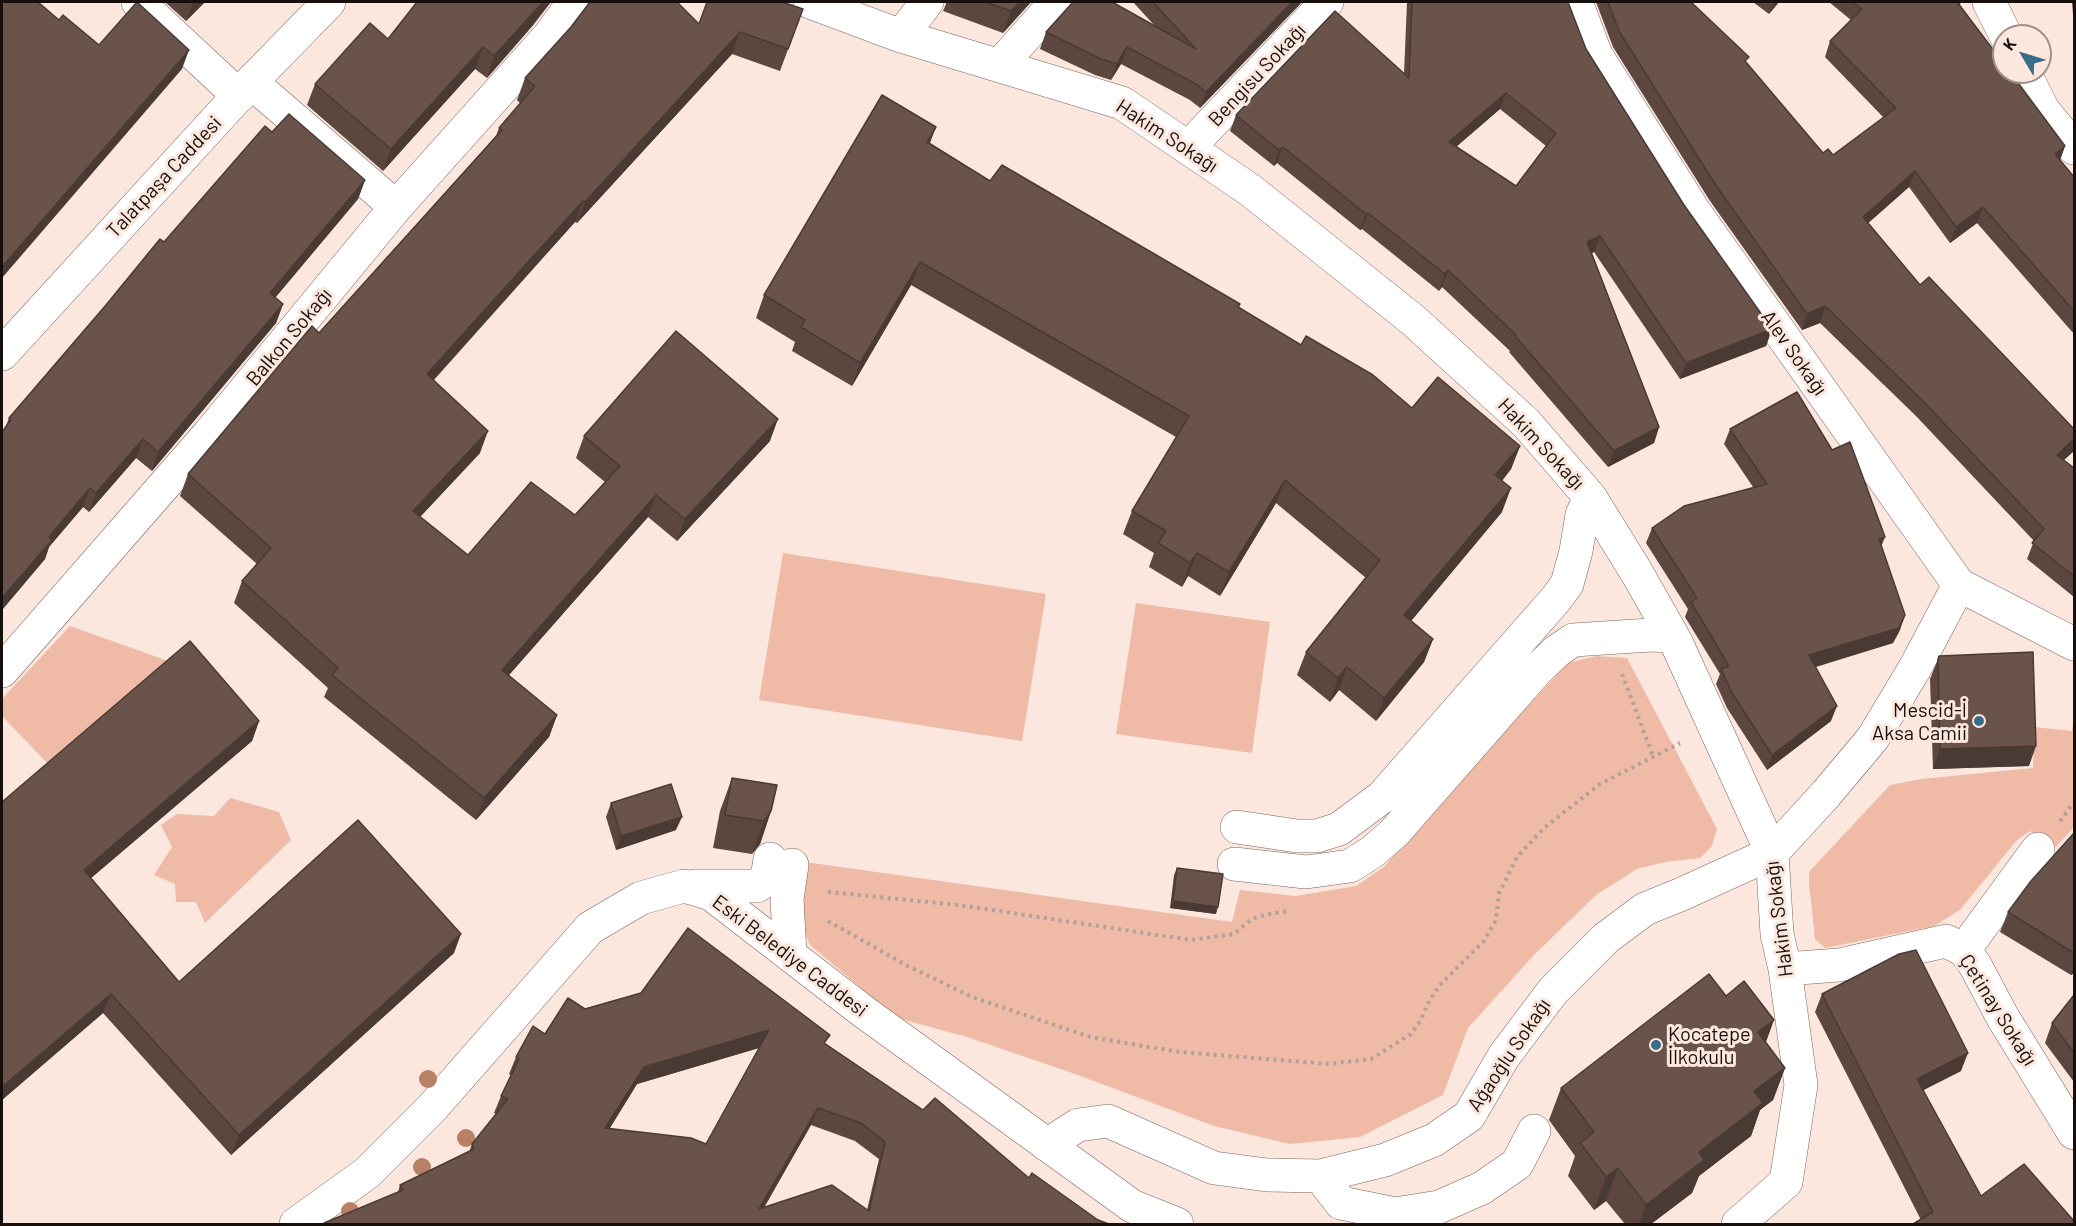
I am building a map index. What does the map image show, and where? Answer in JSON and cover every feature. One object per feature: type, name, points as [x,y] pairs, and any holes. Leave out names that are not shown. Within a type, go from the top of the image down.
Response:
[{"type":"street","points":[[138,2],[396,207]]},
{"type":"street","name":"Talatpaşa Caddesi","points":[[2,354],[245,89],[329,2]]},
{"type":"street","name":"Balkon Sokağı","points":[[2,671],[209,434],[396,207],[549,36],[574,2]]},
{"type":"street","name":"Hakim Sokağı","points":[[810,2],[901,36],[1122,103],[1250,190],[1413,321],[1526,423],[1590,497],[1672,636],[1772,853],[1777,934],[1785,969],[1801,1085],[1786,1182],[1738,1224]]},
{"type":"street","points":[[901,36],[927,2]]},
{"type":"street","points":[[1000,65],[1056,2]]},
{"type":"street","name":"Bengisu Sokağı","points":[[1188,148],[1327,2]]},
{"type":"street","name":"Alev Sokağı","points":[[1576,2],[1596,55],[1694,211],[1959,585],[2074,644]]},
{"type":"street","points":[[1989,2],[2000,24]]},
{"type":"street","points":[[2030,84],[2043,110],[2074,148]]},
{"type":"street","points":[[1237,827],[1297,836],[1317,836],[1339,829],[1382,797],[1567,584],[1582,515],[1590,497]]},
{"type":"street","name":"Ağaoğlu Sokağı","points":[[1047,1145],[1078,1125],[1108,1121],[1214,1168],[1267,1175],[1320,1176],[1385,1160],[1434,1140],[1469,1116],[1504,1056],[1553,991],[1606,938],[1645,909],[1772,853],[1873,738],[1915,668],[1959,585]]},
{"type":"street","points":[[1234,864],[1306,872],[1350,866],[1372,852],[1394,833],[1537,670],[1573,640],[1651,635],[1672,636]]},
{"type":"street","points":[[1964,950],[2038,849]]},
{"type":"street","points":[[296,1224],[367,1173],[432,1108],[590,928],[641,898],[684,886],[757,886],[781,862],[790,955]]},
{"type":"street","name":"Eski Belediye Caddesi","points":[[684,886],[711,894],[864,1012],[1132,1206],[1177,1224]]},
{"type":"street","name":"Çetinay Sokağı","points":[[1785,969],[1839,965],[1946,941],[1964,950],[2074,1134]]},
{"type":"street","points":[[1320,1176],[1341,1203],[1395,1214],[1439,1207],[1482,1188],[1517,1164],[1534,1131]]},
{"type":"path","points":[[1620,668],[1653,756]]},
{"type":"path","points":[[787,909],[819,916],[906,965],[972,997],[1090,1037],[1191,1053],[1329,1064],[1371,1059],[1411,1034],[1439,986],[1484,941],[1496,920],[1498,893],[1517,857],[1544,828],[1600,784],[1713,727]]},
{"type":"shaded area","points":[[783,553],[1046,594],[1022,741],[759,700]]},
{"type":"shaded area","points":[[1136,603],[1270,622],[1252,753],[1116,734]]},
{"type":"shaded area","points":[[70,626],[171,662],[50,766],[2,716],[2,699]]},
{"type":"shaded area","points":[[1596,656],[1627,658],[1717,829],[1712,846],[1700,858],[1665,862],[1637,869],[1596,895],[1534,955],[1468,1028],[1443,1095],[1360,1137],[1290,1144],[1214,1126],[1075,1074],[967,1037],[897,1018],[810,945],[801,925],[805,862],[1232,922],[1240,890],[1296,896],[1356,886],[1384,867],[1453,786],[1568,663]]},
{"type":"shaded area","points":[[2074,717],[2074,827],[2056,847],[2030,831],[2016,841],[1960,910],[1934,926],[1825,948],[1815,939],[1809,872],[1890,785],[1921,779],[2033,768],[2034,727],[2072,731]]},
{"type":"shaded area","points":[[230,798],[279,812],[291,840],[205,923],[196,902],[176,902],[175,884],[154,875],[172,847],[161,825],[177,814],[214,816]]},
{"type":"building","points":[[2,2],[38,2],[59,20],[63,15],[99,45],[137,2],[189,50],[2,267]]},
{"type":"building","points":[[417,2],[543,2],[494,56],[483,47],[391,149],[315,84],[370,23],[388,39]]},
{"type":"building","points":[[590,2],[677,2],[699,24],[707,2],[782,2],[803,9],[788,49],[740,32],[427,374],[488,431],[413,511],[468,555],[531,482],[575,515],[620,466],[584,436],[676,331],[778,419],[685,519],[656,495],[502,670],[557,715],[484,798],[332,675],[338,668],[242,581],[271,548],[188,474],[312,326],[319,333],[502,130],[499,128],[535,86],[525,78],[571,27]]},
{"type":"building","points":[[985,2],[1020,2],[1011,11]]},
{"type":"building","points":[[1073,2],[1112,2],[1196,49],[1153,2],[1292,2],[1206,92],[1196,84],[1127,47],[1117,64],[1101,59],[1046,32]]},
{"type":"building","points":[[1412,2],[1568,2],[1586,49],[1684,205],[1772,329],[1686,363],[1600,236],[1587,242],[1659,427],[1614,451],[1516,335],[1448,270],[1445,274],[1283,147],[1279,150],[1236,115],[1335,11],[1409,78]],"holes":[[[1506,93],[1556,133],[1516,186],[1449,142]]]},
{"type":"building","points":[[1608,2],[1691,2],[1749,57],[1745,61],[1823,153],[1828,149],[1833,155],[1896,108],[1830,41],[1862,9],[1853,2],[1957,2],[1992,48],[1992,84],[2019,84],[2065,146],[2055,154],[2074,177],[2074,311],[1983,207],[1956,227],[1915,171],[1863,217],[1920,285],[1929,277],[2074,429],[2074,439],[2057,455],[2074,468],[2074,576],[2032,543],[2044,529],[1922,400],[1825,306],[1807,314],[1715,184],[1619,31]]},
{"type":"building","points":[[882,95],[936,127],[927,142],[990,181],[1002,165],[1240,304],[1238,307],[1301,345],[1306,336],[1373,375],[1412,408],[1438,377],[1520,446],[1495,475],[1511,488],[1404,615],[1433,639],[1384,698],[1347,667],[1338,678],[1306,652],[1380,560],[1285,480],[1229,572],[1197,553],[1190,563],[1158,543],[1166,531],[1132,511],[1189,416],[920,262],[860,363],[801,327],[805,320],[764,295]]},
{"type":"building","points":[[289,114],[365,180],[270,293],[283,304],[158,452],[143,439],[96,493],[90,488],[49,537],[52,540],[2,598],[2,432],[11,420],[9,418],[160,239],[164,242],[265,126],[272,132]]},
{"type":"building","points":[[1797,392],[1832,450],[1850,442],[1885,537],[1879,539],[1905,615],[1899,628],[1809,655],[1837,706],[1772,755],[1732,693],[1721,669],[1729,666],[1691,602],[1697,598],[1652,528],[1684,506],[1767,484],[1730,429]]},
{"type":"building","points":[[190,641],[259,721],[84,870],[179,982],[358,820],[461,934],[239,1135],[111,994],[2,1087],[2,802]]},
{"type":"building","name":"Mescid-İ Aksa Camii","points":[[2033,652],[2036,746],[1940,749],[1939,656]]},
{"type":"building","points":[[732,778],[777,785],[771,811],[764,821],[725,815]]},
{"type":"building","points":[[671,784],[682,817],[621,836],[611,803]]},
{"type":"building","points":[[2074,833],[2074,953],[2008,912],[2031,881]]},
{"type":"building","points":[[1177,868],[1223,874],[1218,907],[1173,901]]},
{"type":"building","points":[[688,928],[830,1035],[824,1043],[923,1110],[935,1098],[1029,1178],[1032,1173],[1098,1220],[1109,1224],[324,1223],[403,1190],[400,1185],[474,1149],[472,1144],[508,1099],[501,1096],[519,1059],[516,1057],[533,1026],[545,1034],[568,998],[585,1009],[641,993]],"holes":[[[769,1030],[706,1144],[691,1138],[605,1128],[644,1067]],[[818,1108],[861,1123],[885,1142],[869,1211],[832,1185],[759,1209]]]},
{"type":"building","points":[[1916,950],[1968,1053],[1917,1079],[1981,1196],[2024,1164],[2074,1221],[2074,1224],[1913,1224],[1933,1212],[1822,994],[1899,954]]},
{"type":"building","name":"Kocatepe İlkokulu","points":[[1709,974],[1726,996],[1744,981],[1774,1020],[1758,1032],[1785,1068],[1754,1091],[1763,1103],[1699,1152],[1704,1160],[1646,1205],[1618,1168],[1606,1177],[1580,1143],[1594,1132],[1561,1088]]},
{"type":"building","points":[[2074,995],[2074,1053],[2052,1023]]},
{"type":"place","name":"Mescid-İ Aksa Camii","points":[[1979,721]]},
{"type":"place","name":"Kocatepe İlkokulu","points":[[1656,1045]]}]
